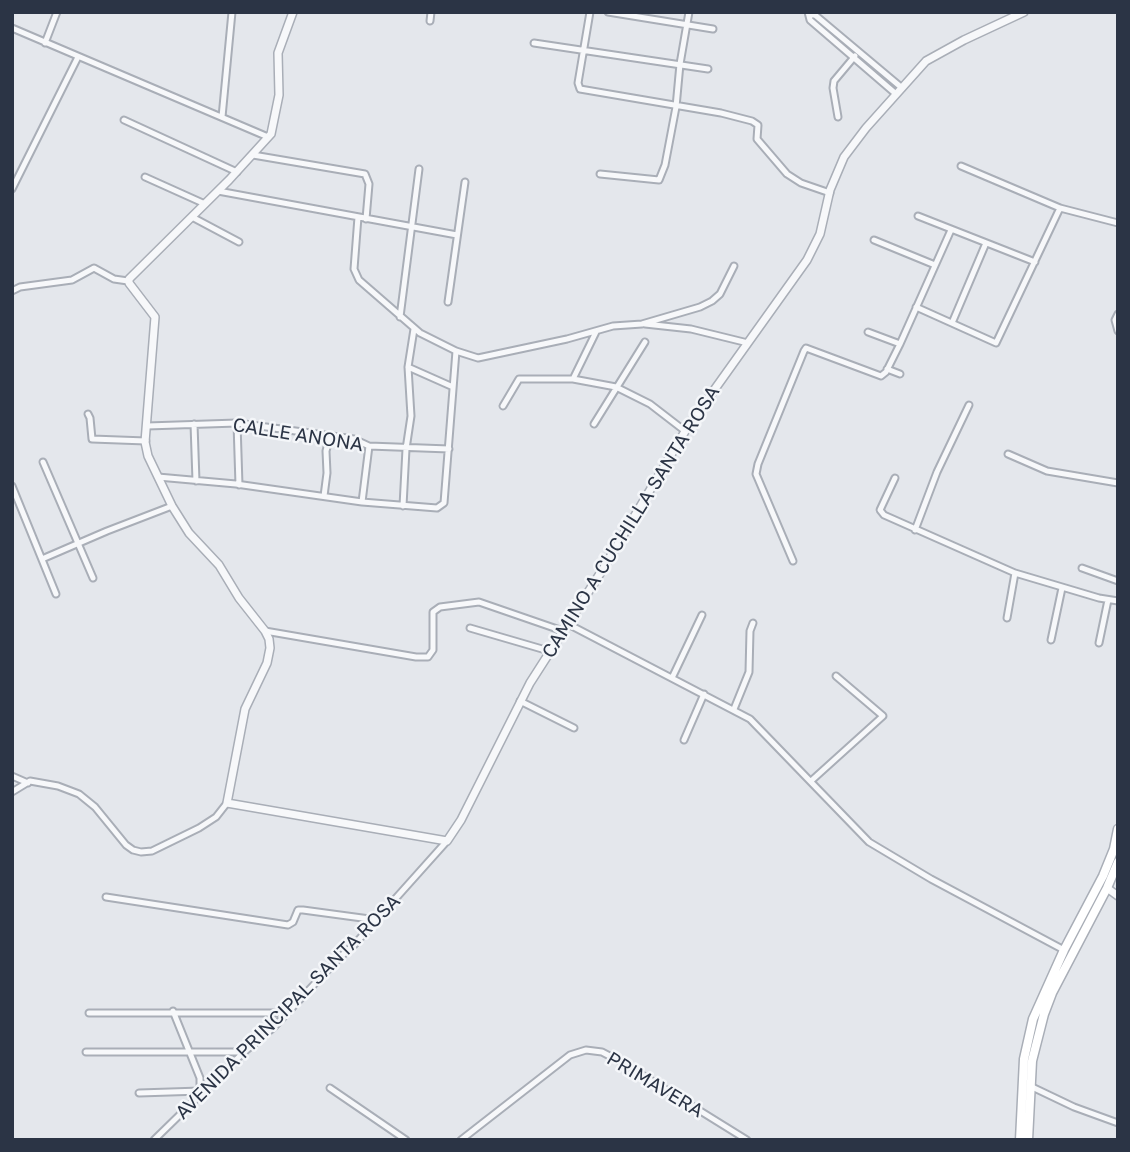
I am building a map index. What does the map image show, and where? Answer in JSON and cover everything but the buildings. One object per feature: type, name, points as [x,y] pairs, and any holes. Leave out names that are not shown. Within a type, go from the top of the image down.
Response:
[{"type":"main road","points":[[1020,1140],[1027,1041],[1041,996],[1109,863],[1118,829]]},
{"type":"main road","points":[[1028,1140],[1032,1061],[1044,1014],[1052,993],[1117,868]]},
{"type":"main road","points":[[1075,930],[1083,935]]},
{"type":"street","points":[[46,43],[57,12]]},
{"type":"street","points":[[222,117],[232,12]]},
{"type":"street","points":[[128,281],[237,172],[273,130],[279,95],[278,53],[293,12]]},
{"type":"street","points":[[430,21],[431,12]]},
{"type":"street","points":[[590,12],[578,86],[580,89],[721,113],[752,121],[758,124],[757,139],[787,174],[802,183],[830,193]]},
{"type":"street","points":[[608,12],[713,29]]},
{"type":"street","points":[[600,174],[659,180],[665,165],[676,107],[689,12]]},
{"type":"street","name":"CAMINO A CUCHILLA SANTA ROSA","points":[[447,841],[461,820],[520,701],[603,569],[685,430],[807,260],[820,234],[830,193],[844,157],[926,61],[1024,12]]},
{"type":"street","points":[[809,14],[814,15],[860,51],[899,91],[810,20],[809,14]]},
{"type":"street","points":[[12,28],[268,137]]},
{"type":"street","points":[[534,43],[708,69]]},
{"type":"street","points":[[838,117],[834,81],[860,51]]},
{"type":"street","points":[[12,189],[78,57]]},
{"type":"street","points":[[124,120],[237,172]]},
{"type":"street","points":[[253,155],[365,174],[369,184],[366,219]]},
{"type":"street","points":[[961,166],[1060,208],[1118,223]]},
{"type":"street","points":[[400,317],[419,169]]},
{"type":"street","points":[[145,177],[205,204]]},
{"type":"street","points":[[448,302],[465,181]]},
{"type":"street","points":[[218,191],[457,235]]},
{"type":"street","points":[[916,307],[996,344],[1060,208]]},
{"type":"street","points":[[918,216],[1035,262]]},
{"type":"street","points":[[192,217],[239,242]]},
{"type":"street","points":[[358,217],[355,275],[414,329],[456,351],[478,358],[489,357],[613,326],[642,324],[691,329],[748,343]]},
{"type":"street","points":[[793,561],[756,474],[806,348],[881,376],[900,344],[951,229]]},
{"type":"street","points":[[874,240],[935,265]]},
{"type":"street","points":[[952,324],[986,243]]},
{"type":"street","points":[[642,324],[712,301],[720,293],[734,266]]},
{"type":"street","points":[[12,291],[20,287],[72,280],[94,268],[114,279],[128,281],[155,317],[146,441],[148,456],[188,533],[219,565],[239,598],[265,631],[270,649],[267,663],[245,709],[228,803],[216,817],[199,828],[152,851],[133,850],[95,807],[79,794],[58,786],[28,783],[12,776]]},
{"type":"street","points":[[1118,314],[1115,320],[1118,331]]},
{"type":"street","points":[[403,506],[411,416],[408,367],[414,329]]},
{"type":"street","points":[[573,379],[596,332]]},
{"type":"street","points":[[868,332],[900,344]]},
{"type":"street","points":[[594,424],[645,342]]},
{"type":"street","points":[[158,477],[428,509],[441,507],[444,503],[456,351]]},
{"type":"street","points":[[408,367],[453,387]]},
{"type":"street","points":[[887,369],[900,374]]},
{"type":"street","points":[[503,406],[507,396],[522,378],[573,379],[616,387],[650,404],[685,430]]},
{"type":"street","points":[[915,530],[937,472],[969,405]]},
{"type":"street","points":[[88,414],[92,439],[146,441]]},
{"type":"street","points":[[237,423],[239,485]]},
{"type":"street","name":"CALLE ANONA","points":[[147,426],[237,423],[354,439],[369,446],[449,449]]},
{"type":"street","points":[[194,424],[196,481]]},
{"type":"street","points":[[324,496],[326,451],[330,436]]},
{"type":"street","points":[[362,502],[369,446]]},
{"type":"street","points":[[1007,454],[1047,471],[1118,483]]},
{"type":"street","points":[[43,462],[93,578]]},
{"type":"street","points":[[895,478],[881,513],[1015,573],[1062,588],[1118,601]]},
{"type":"street","points":[[12,486],[56,594]]},
{"type":"street","points":[[42,559],[172,506]]},
{"type":"street","points":[[1082,568],[1118,581]]},
{"type":"street","points":[[1007,618],[1015,573]]},
{"type":"street","points":[[1051,640],[1062,588]]},
{"type":"street","points":[[1099,643],[1108,600]]},
{"type":"street","points":[[265,631],[428,657],[433,650],[433,612],[440,607],[479,602],[563,631]]},
{"type":"street","points":[[673,678],[702,615]]},
{"type":"street","points":[[734,709],[750,672],[750,631],[753,623]]},
{"type":"street","points":[[568,624],[750,719],[869,842],[931,879],[1064,950]]},
{"type":"street","points":[[470,628],[549,651]]},
{"type":"street","points":[[811,781],[883,716],[836,676]]},
{"type":"street","points":[[684,740],[704,694]]},
{"type":"street","points":[[520,701],[574,728]]},
{"type":"street","points":[[12,792],[28,783]]},
{"type":"street","points":[[228,803],[447,841]]},
{"type":"street","name":"AVENIDA PRINCIPAL SANTA ROSA","points":[[154,1140],[243,1052],[274,1027],[377,920],[447,841]]},
{"type":"street","points":[[1107,888],[1118,896]]},
{"type":"street","points":[[106,897],[288,925],[293,922],[298,910],[377,920]]},
{"type":"street","points":[[139,1093],[202,1091],[192,1053],[173,1011]]},
{"type":"street","points":[[89,1013],[285,1013]]},
{"type":"street","name":"PRIMAVERA","points":[[461,1140],[570,1055],[593,1050],[623,1063],[747,1140]]},
{"type":"street","points":[[86,1052],[243,1052]]},
{"type":"street","points":[[1030,1086],[1074,1107],[1118,1123]]},
{"type":"street","points":[[330,1088],[406,1140]]}]
